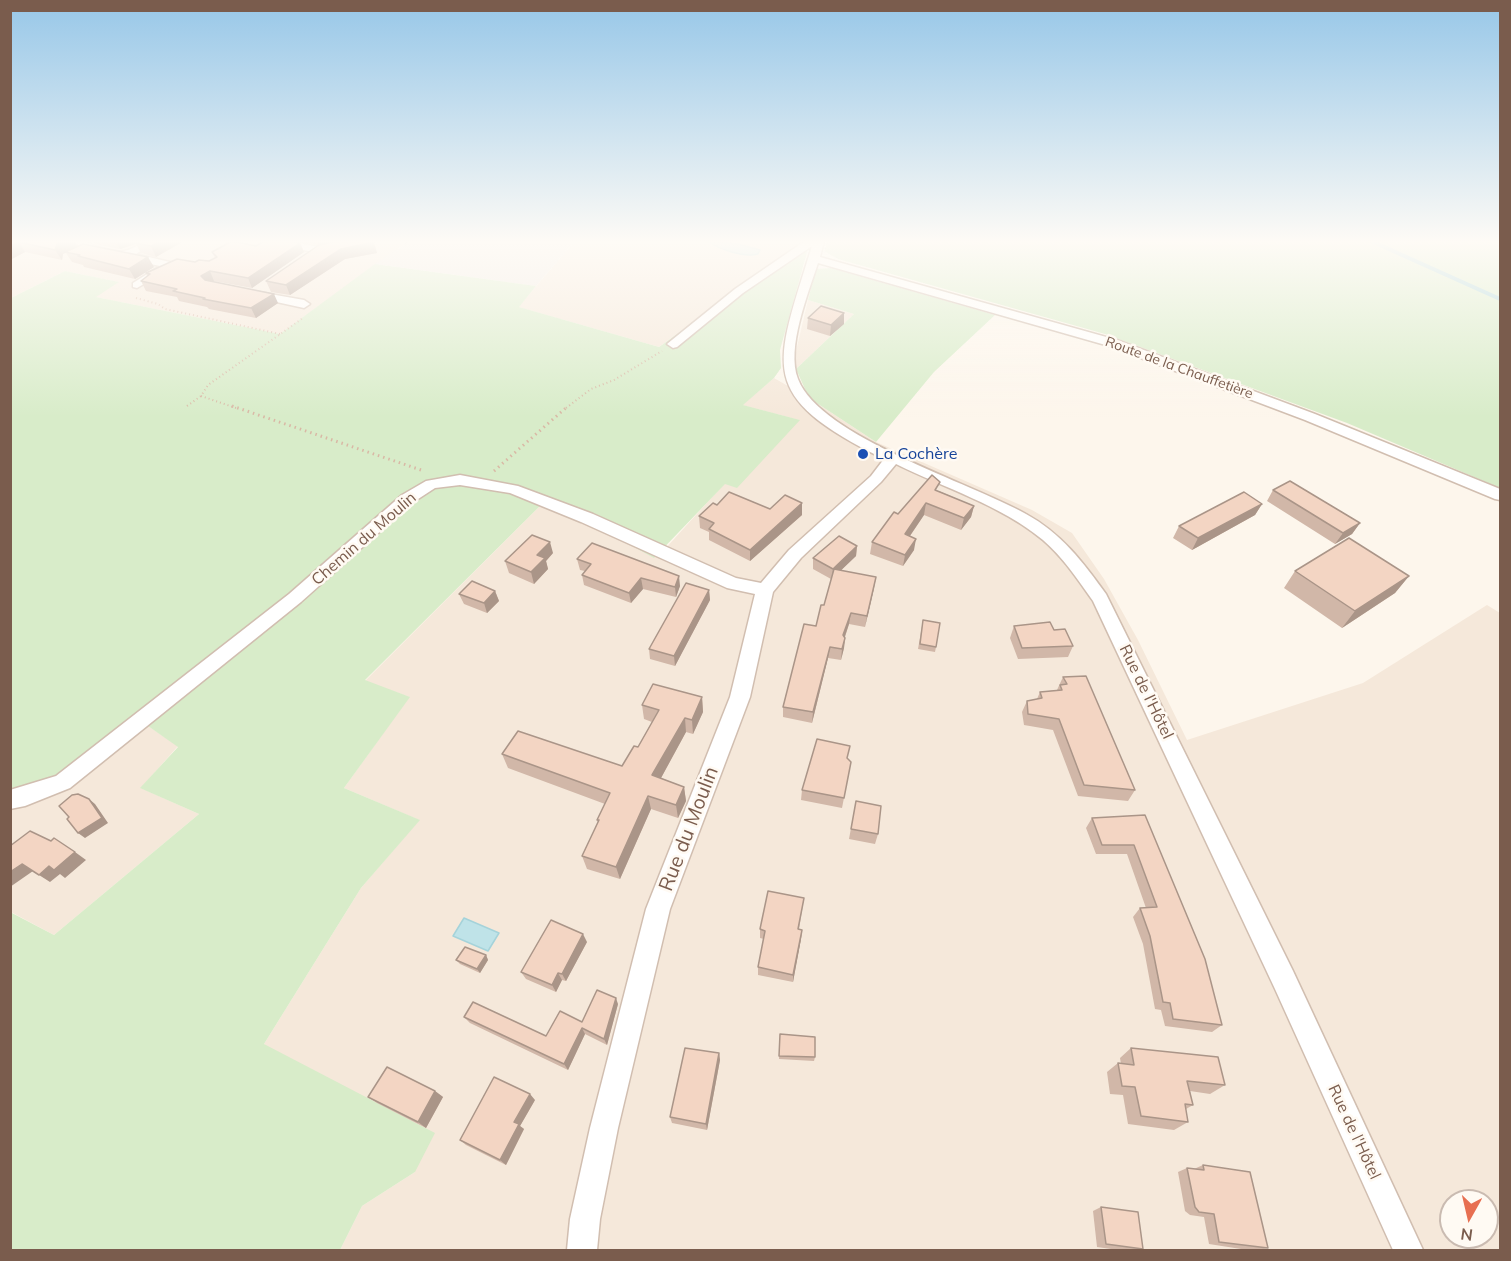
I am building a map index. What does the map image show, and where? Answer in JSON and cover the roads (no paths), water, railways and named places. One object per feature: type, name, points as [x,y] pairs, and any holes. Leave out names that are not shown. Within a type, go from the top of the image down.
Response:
[{"type":"street","points":[[288,300],[304,304]]},
{"type":"street","points":[[673,344],[693,331],[709,314],[728,300]]},
{"type":"street","name":"Rue de l'Hôtel","points":[[802,300],[788,350],[791,379],[799,398],[825,420],[893,458],[1010,511],[1047,534],[1075,564],[1100,598],[1284,980],[1408,1251]]},
{"type":"street","name":"Route de la Chauffetière","points":[[979,300],[1113,343],[1310,417],[1500,495]]},
{"type":"street","name":"Rue du Moulin","points":[[582,1251],[585,1219],[604,1128],[658,909],[740,697],[765,590],[795,554],[876,479],[893,458]]},
{"type":"street","name":"Chemin du Moulin","points":[[10,800],[25,797],[63,782],[295,598],[407,499],[431,484],[460,480],[513,489],[576,514],[733,584],[765,590]]},
{"type":"water","points":[[464,918],[499,933],[488,951],[453,936]]},
{"type":"place","name":"La Cochère","points":[[863,454]]}]
